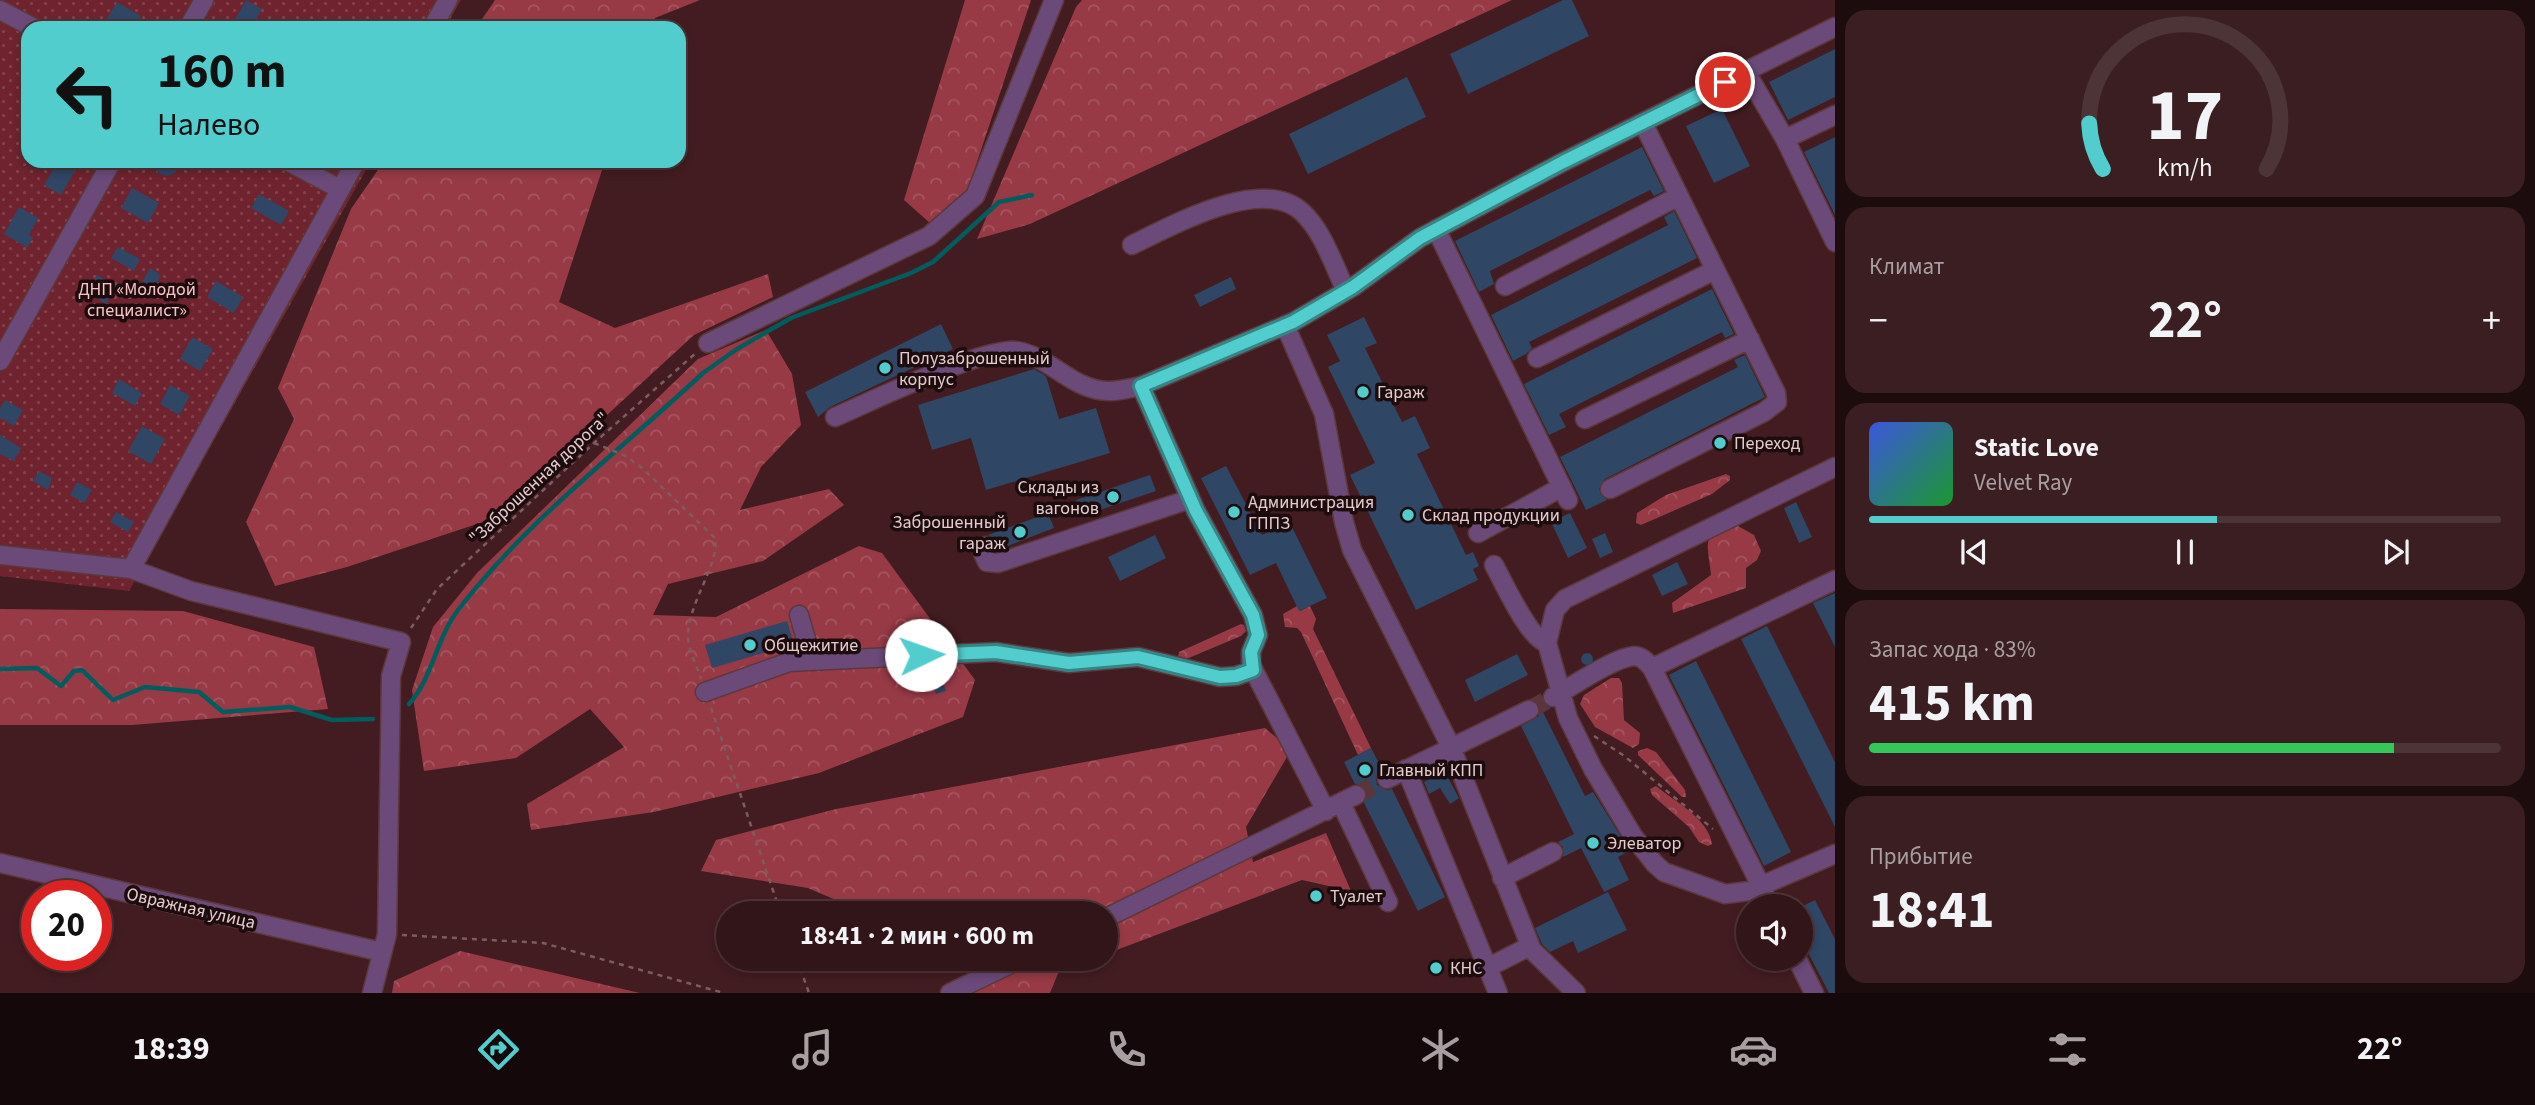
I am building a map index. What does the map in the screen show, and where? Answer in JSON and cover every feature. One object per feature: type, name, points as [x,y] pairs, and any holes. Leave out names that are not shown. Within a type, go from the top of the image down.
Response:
[{"type":"street","points":[[192,21],[204,0]]},
{"type":"street","points":[[436,21],[448,0]]},
{"type":"street","points":[[708,343],[929,236],[975,196],[1054,0]]},
{"type":"street","points":[[0,10],[21,21]]},
{"type":"street","points":[[835,417],[961,364],[1001,352],[1029,355],[1088,388],[1112,391],[1141,386],[1285,325],[1346,291],[1400,251],[1436,229],[1835,27]]},
{"type":"street","points":[[1746,72],[1785,139],[1835,242]]},
{"type":"street","points":[[1785,139],[1835,115]]},
{"type":"street","points":[[1610,489],[1774,405],[1776,394],[1643,123]]},
{"type":"street","points":[[0,362],[108,168]]},
{"type":"street","points":[[300,168],[340,189]]},
{"type":"street","points":[[131,569],[352,168]]},
{"type":"street","points":[[1505,286],[1679,196]]},
{"type":"street","points":[[1132,245],[1201,214],[1246,199],[1277,199],[1291,203],[1310,220],[1346,291]]},
{"type":"street","points":[[1436,229],[1565,493],[1478,533]]},
{"type":"street","points":[[1537,358],[1715,270]]},
{"type":"street","points":[[1285,325],[1324,414],[1344,522],[1352,550],[1451,747],[1530,946],[1538,959],[1576,993]]},
{"type":"street","points":[[1585,419],[1750,339]]},
{"type":"street","points":[[1141,386],[1191,499],[1253,615],[1258,635],[1251,652],[1253,670],[1341,803],[1388,902]]},
{"type":"street","points":[[1835,467],[1565,599],[1555,610],[1548,643],[1558,695],[1593,769],[1633,836],[1664,872],[1715,893],[1737,893],[1761,887],[1835,853]]},
{"type":"street","points":[[986,546],[983,553],[987,562],[998,563],[1191,499]]},
{"type":"street","points":[[0,555],[131,569],[191,590],[401,642],[391,676],[387,934],[372,993]]},
{"type":"street","points":[[1494,565],[1529,628],[1538,639],[1548,643]]},
{"type":"street","points":[[1652,668],[1835,580]]},
{"type":"street","points":[[799,615],[812,660]]},
{"type":"street","points":[[705,692],[748,674],[789,662],[996,652],[1069,663],[1138,657],[1220,677],[1236,676],[1253,670]]},
{"type":"street","points":[[1558,695],[1630,657],[1644,659],[1652,668],[1765,894]]},
{"type":"street","points":[[1387,779],[1529,710]]},
{"type":"street","points":[[1406,769],[1498,993]]},
{"type":"street","points":[[1118,912],[1341,803]]},
{"type":"street","points":[[1502,878],[1553,852]]},
{"type":"street","name":"Овражная улица","points":[[0,863],[382,953]]},
{"type":"street","points":[[1487,968],[1530,946]]},
{"type":"street","points":[[950,993],[996,971]]},
{"type":"street","points":[[1803,971],[1814,993]]},
{"type":"path","name":"\"Заброшенная дорога\"","points":[[401,642],[437,589],[594,443],[708,343]]},
{"type":"path","points":[[594,443],[626,456],[711,530],[717,549],[691,610],[688,639],[777,901]]},
{"type":"path","points":[[1590,733],[1623,755],[1714,830]]},
{"type":"path","points":[[387,934],[543,943],[724,993]]},
{"type":"path","points":[[801,971],[809,993]]},
{"type":"green space","name":"ДНП «Молодой специалист»","points":[[0,0],[461,0],[449,21],[21,21],[21,168],[367,168],[129,591],[0,576]]},
{"type":"green space","points":[[495,0],[700,0],[655,18],[654,21],[481,21]]},
{"type":"green space","points":[[965,0],[1031,0],[968,189],[930,223],[904,200]]},
{"type":"green space","points":[[1082,0],[1512,0],[1030,224],[977,239],[1076,7]]},
{"type":"green space","points":[[379,168],[603,168],[559,302],[615,328],[768,274],[773,297],[694,335],[495,518],[347,567],[275,586],[246,522],[294,419],[278,388],[351,209]]},
{"type":"green space","points":[[766,330],[792,374],[801,425],[761,467],[740,510],[829,489],[844,505],[763,561],[668,584],[653,615],[716,617],[859,546],[882,553],[975,680],[963,717],[819,773],[654,812],[531,830],[527,804],[624,747],[590,709],[516,758],[424,771],[412,690],[433,627],[477,573],[698,359]]},
{"type":"green space","points":[[1726,474],[1730,476],[1730,480],[1712,494],[1641,525],[1636,523],[1637,513],[1666,495]]},
{"type":"green space","points":[[1738,526],[1754,535],[1761,551],[1757,560],[1746,568],[1746,588],[1673,613],[1672,603],[1711,575],[1708,542],[1711,536],[1725,528]]},
{"type":"green space","points":[[1297,606],[1300,611],[1310,606],[1316,619],[1313,629],[1371,748],[1358,755],[1301,632],[1297,628],[1285,627],[1283,614]]},
{"type":"green space","points":[[0,609],[183,611],[314,647],[328,709],[132,725],[0,725]]},
{"type":"green space","points":[[1241,624],[1246,631],[1241,636],[1184,660],[1178,658],[1179,652]]},
{"type":"green space","points":[[1611,678],[1619,678],[1622,683],[1624,720],[1640,733],[1639,744],[1633,748],[1595,727],[1580,704],[1584,695]]},
{"type":"green space","points":[[1265,728],[1291,750],[1246,827],[1253,862],[1326,833],[1351,891],[1302,880],[1118,949],[1118,901],[838,901],[808,888],[701,871],[716,840],[836,809]]},
{"type":"green space","points":[[1647,748],[1656,752],[1685,790],[1686,797],[1682,797],[1638,755],[1638,751]]},
{"type":"green space","points":[[1656,786],[1705,826],[1712,844],[1708,846],[1699,842],[1689,827],[1652,795],[1650,789]]},
{"type":"green space","points":[[460,951],[640,993],[392,993],[394,981]]},
{"type":"green space","points":[[970,971],[1059,971],[1050,993],[971,993]]},
{"type":"building","points":[[246,0],[262,9],[255,21],[234,21]]},
{"type":"building","points":[[1563,0],[1572,0],[1589,36],[1468,94],[1450,54]]},
{"type":"building","points":[[117,2],[141,16],[138,21],[106,20]]},
{"type":"building","points":[[1835,49],[1835,97],[1788,120],[1769,82]]},
{"type":"building","points":[[1407,77],[1426,117],[1308,174],[1289,134]]},
{"type":"building","points":[[1722,109],[1750,166],[1714,183],[1686,126]]},
{"type":"building","points":[[1835,137],[1835,215],[1804,152]]},
{"type":"building","points":[[1642,147],[1664,191],[1654,196],[1650,190],[1490,271],[1494,284],[1479,292],[1455,241]]},
{"type":"building","points":[[54,168],[77,168],[61,195],[44,185]]},
{"type":"building","points":[[154,168],[178,168],[175,173],[167,176],[158,173]]},
{"type":"building","points":[[132,188],[159,203],[148,223],[121,208]]},
{"type":"building","points":[[259,194],[289,211],[281,225],[251,208]]},
{"type":"building","points":[[19,207],[38,218],[29,235],[33,238],[27,248],[4,234]]},
{"type":"building","points":[[1674,211],[1697,258],[1529,342],[1532,348],[1513,361],[1491,315],[1668,225],[1664,217]]},
{"type":"building","points":[[118,247],[140,259],[134,271],[111,258]]},
{"type":"building","points":[[150,268],[161,275],[152,291],[141,284]]},
{"type":"building","points":[[97,275],[116,286],[106,304],[87,293]]},
{"type":"building","points":[[1231,277],[1236,289],[1200,307],[1194,295]]},
{"type":"building","points":[[216,281],[243,297],[234,313],[207,297]]},
{"type":"building","points":[[1712,289],[1734,334],[1725,338],[1722,332],[1559,414],[1566,427],[1549,435],[1524,384]]},
{"type":"building","name":"Склад продукции","points":[[1364,317],[1377,343],[1365,348],[1402,422],[1415,416],[1430,448],[1417,454],[1466,555],[1473,552],[1479,566],[1473,569],[1478,580],[1416,610],[1350,475],[1375,463],[1328,367],[1340,361],[1327,335]]},
{"type":"building","name":"Полузаброшенный корпус","points":[[941,324],[953,349],[830,407],[818,417],[805,392]]},
{"type":"building","points":[[192,337],[213,349],[200,371],[180,359]]},
{"type":"building","points":[[1745,355],[1765,397],[1605,479],[1599,489],[1607,500],[1586,510],[1560,457],[1738,367],[1734,360]]},
{"type":"building","points":[[1034,369],[1046,376],[1059,419],[1096,408],[1110,453],[986,490],[971,438],[932,450],[918,405]]},
{"type":"building","points":[[119,379],[142,393],[135,406],[112,393]]},
{"type":"building","points":[[170,385],[190,396],[179,415],[160,404]]},
{"type":"building","points":[[5,400],[23,410],[14,426],[0,418],[0,408]]},
{"type":"building","points":[[142,426],[165,439],[151,464],[128,451]]},
{"type":"building","points":[[0,435],[21,448],[14,461],[0,454]]},
{"type":"building","points":[[1226,466],[1262,535],[1289,521],[1327,598],[1299,611],[1276,563],[1250,575],[1201,478]]},
{"type":"building","points":[[39,471],[52,478],[48,490],[33,481]]},
{"type":"building","name":"Склады из вагонов","points":[[1150,475],[1156,491],[1082,516],[1076,500]]},
{"type":"building","points":[[77,482],[92,490],[84,503],[70,495]]},
{"type":"building","points":[[1796,502],[1812,537],[1799,543],[1784,508]]},
{"type":"building","points":[[116,512],[134,522],[128,532],[110,522]]},
{"type":"building","name":"Заброшенный гараж","points":[[1048,513],[1054,528],[997,550],[995,540],[988,535]]},
{"type":"building","points":[[1570,513],[1587,548],[1568,558],[1551,522]]},
{"type":"building","points":[[1605,533],[1613,552],[1600,558],[1592,539]]},
{"type":"building","points":[[1155,535],[1166,558],[1120,581],[1108,557]]},
{"type":"building","points":[[1677,562],[1688,584],[1662,596],[1652,575]]},
{"type":"building","points":[[1835,593],[1835,647],[1813,603]]},
{"type":"building","name":"Общежитие","points":[[787,621],[794,644],[712,668],[705,645]]},
{"type":"building","points":[[1767,626],[1835,762],[1835,827],[1741,639]]},
{"type":"building","points":[[1517,654],[1528,675],[1475,702],[1465,680]]},
{"type":"building","points":[[1582,654],[1592,654],[1592,664],[1582,664]]},
{"type":"building","points":[[1696,661],[1791,852],[1764,866],[1669,675]]},
{"type":"building","points":[[942,679],[946,691],[936,694],[932,683]]},
{"type":"building","points":[[1542,695],[1544,703],[1551,708],[1543,712],[1585,796],[1593,792],[1630,851],[1618,857],[1629,880],[1604,892],[1581,848],[1563,857],[1563,847],[1558,842],[1574,834],[1521,726],[1539,716],[1539,706],[1533,700]]},
{"type":"building","points":[[1371,748],[1382,769],[1376,778],[1377,785],[1386,790],[1392,789],[1445,897],[1418,911],[1364,803],[1366,789],[1355,784],[1344,762]]},
{"type":"building","points":[[1441,765],[1459,798],[1450,804],[1440,788],[1429,794],[1424,782],[1434,776],[1430,771]]},
{"type":"building","points":[[1608,892],[1627,930],[1578,953],[1573,941],[1550,952],[1542,944],[1535,928]]},
{"type":"building","points":[[1815,900],[1835,939],[1835,993],[1829,993],[1813,962]]},
{"type":"building","name":"КНС","points":[[1436,962],[1441,964],[1441,974],[1436,976],[1431,974],[1429,969],[1431,964]]},
{"type":"waterway","points":[[409,704],[424,682],[451,621],[485,577],[544,516],[703,373],[737,349],[791,318],[911,273],[933,262],[999,202],[1032,195]]},
{"type":"waterway","points":[[0,669],[37,668],[61,686],[74,671],[82,670],[113,700],[145,687],[199,692],[223,712],[290,707],[332,720],[373,719]]},
{"type":"tunnel","points":[[1529,710],[1553,697]]},
{"type":"tunnel","points":[[1356,795],[1387,779]]},
{"type":"place","name":"Полузаброшенный корпус","points":[[885,368]]},
{"type":"place","name":"Гараж","points":[[1363,392]]},
{"type":"place","name":"Переход","points":[[1720,443]]},
{"type":"place","name":"Склады из вагонов","points":[[1113,497]]},
{"type":"place","name":"Администрация ГППЗ","points":[[1234,512]]},
{"type":"place","name":"Склад продукции","points":[[1408,515]]},
{"type":"place","name":"Заброшенный гараж","points":[[1020,532]]},
{"type":"place","name":"Общежитие","points":[[750,645]]},
{"type":"place","name":"Главный КПП","points":[[1365,770]]},
{"type":"place","name":"Элеватор","points":[[1593,843]]},
{"type":"place","name":"Туалет","points":[[1316,896]]},
{"type":"place","name":"КНС","points":[[1436,968]]},
{"type":"route","points":[[921,655],[996,652],[1069,663],[1138,657],[1173,668],[1220,677],[1236,676],[1253,670],[1250,659],[1258,635],[1253,615],[1196,511],[1141,386],[1293,322],[1353,287],[1420,238],[1563,162],[1725,82]]}]
